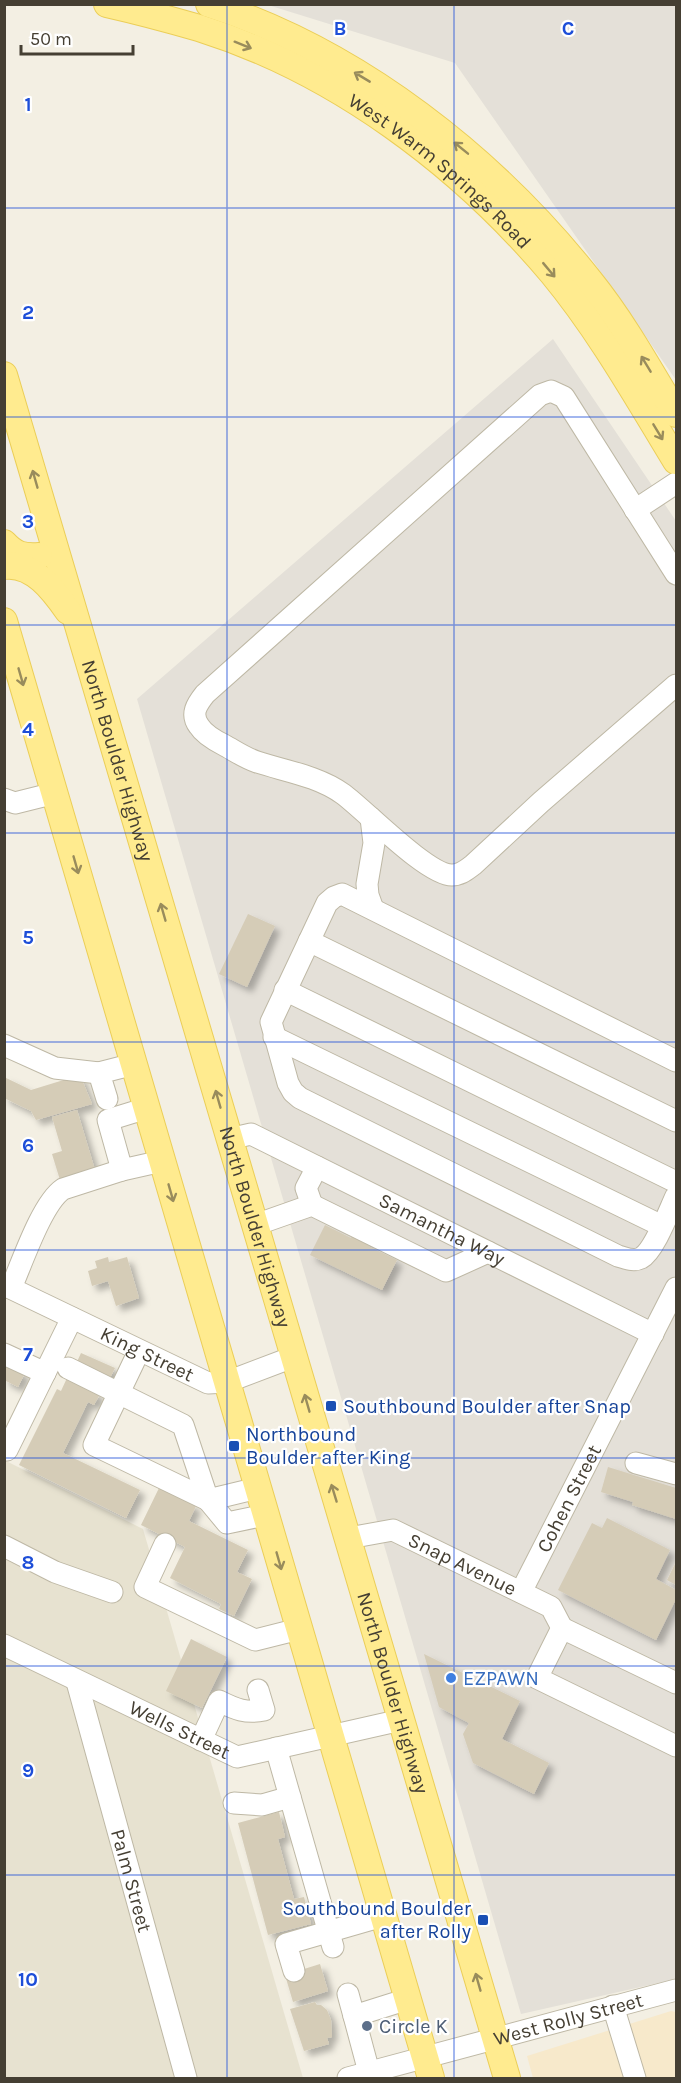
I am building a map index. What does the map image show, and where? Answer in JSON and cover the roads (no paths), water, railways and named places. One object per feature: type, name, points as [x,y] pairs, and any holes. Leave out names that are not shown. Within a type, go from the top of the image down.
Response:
[{"type":"main road","name":"West Warm Springs Road","points":[[107,4],[200,29],[246,46],[404,120],[471,156],[497,179],[561,245],[620,320],[676,414]]},
{"type":"main road","name":"West Warm Springs Road","points":[[208,4],[276,31],[378,87],[404,120],[456,176],[502,218],[552,274],[612,355],[676,461]]},
{"type":"main road","name":"North Boulder Highway","points":[[4,375],[507,2079]]},
{"type":"main road","points":[[4,543],[13,552],[25,557],[57,555]]},
{"type":"main road","points":[[4,567],[11,566],[29,570],[45,582],[79,626]]},
{"type":"main road","points":[[4,621],[428,2068]]},
{"type":"street","points":[[676,574],[564,397],[551,391],[546,392],[472,454],[337,574],[205,694],[196,704],[195,711],[197,724],[219,743],[257,762],[334,788],[391,837],[436,869],[450,875],[460,874],[472,866],[541,802],[676,685]]},
{"type":"street","points":[[635,510],[676,483]]},
{"type":"street","points":[[4,799],[15,803],[55,793]]},
{"type":"street","points":[[371,818],[374,843],[367,884],[373,909]]},
{"type":"street","points":[[676,1061],[342,894],[327,903],[271,1022],[288,1083],[300,1098],[629,1260],[640,1258],[649,1252],[676,1196]]},
{"type":"street","points":[[309,941],[676,1121]]},
{"type":"street","points":[[285,990],[676,1182]]},
{"type":"street","points":[[274,1037],[662,1226]]},
{"type":"street","points":[[4,1045],[55,1068],[99,1073],[134,1064]]},
{"type":"street","points":[[99,1073],[107,1099]]},
{"type":"street","points":[[122,1170],[108,1120],[147,1108]]},
{"type":"street","name":"Samantha Way","points":[[229,1139],[251,1134],[489,1252],[664,1322]]},
{"type":"street","points":[[8,1286],[47,1206],[56,1194],[63,1189],[122,1170],[162,1161]]},
{"type":"street","points":[[317,1167],[306,1188],[312,1205],[446,1271],[489,1252]]},
{"type":"street","points":[[255,1225],[312,1205]]},
{"type":"street","name":"King Street","points":[[8,1286],[208,1383],[227,1382],[293,1357]]},
{"type":"street","name":"Cohen Street","points":[[521,1592],[664,1322],[676,1288]]},
{"type":"street","points":[[6,1450],[72,1318]]},
{"type":"street","points":[[139,1351],[94,1445],[208,1500],[258,1488]]},
{"type":"street","points":[[4,1354],[45,1374]]},
{"type":"street","points":[[68,1368],[183,1425],[208,1500],[227,1523],[266,1515]]},
{"type":"street","points":[[636,1463],[676,1474]]},
{"type":"street","name":"Snap Avenue","points":[[348,1538],[393,1530],[551,1607],[562,1628]]},
{"type":"street","points":[[165,1544],[145,1587],[255,1640],[299,1629]]},
{"type":"street","points":[[4,1546],[55,1572],[112,1592]]},
{"type":"street","points":[[676,1683],[562,1628],[537,1678],[676,1746]]},
{"type":"street","name":"Wells Street","points":[[4,1646],[237,1757],[400,1720]]},
{"type":"street","name":"Palm Street","points":[[77,1682],[186,2079]]},
{"type":"street","points":[[201,1740],[219,1701],[239,1711],[264,1710],[258,1690]]},
{"type":"street","points":[[276,1748],[331,1940]]},
{"type":"street","points":[[234,1803],[262,1805],[290,1797]]},
{"type":"street","points":[[294,1971],[286,1944],[331,1940],[383,1916]]},
{"type":"street","name":"West Rolly Street","points":[[348,2079],[369,2072],[428,2068],[460,2048],[676,1990]]},
{"type":"street","points":[[348,1994],[369,2072]]},
{"type":"street","points":[[354,2016],[408,1999]]},
{"type":"street","points":[[613,2006],[635,2079]]},
{"type":"place","name":"Southbound Boulder after Snap","points":[[331,1406]]},
{"type":"place","name":"Northbound Boulder after King","points":[[234,1446]]},
{"type":"place","name":"EZPAWN","points":[[451,1678]]},
{"type":"place","name":"Southbound Boulder after Rolly","points":[[483,1920]]},
{"type":"place","name":"Circle K","points":[[367,2026]]}]
